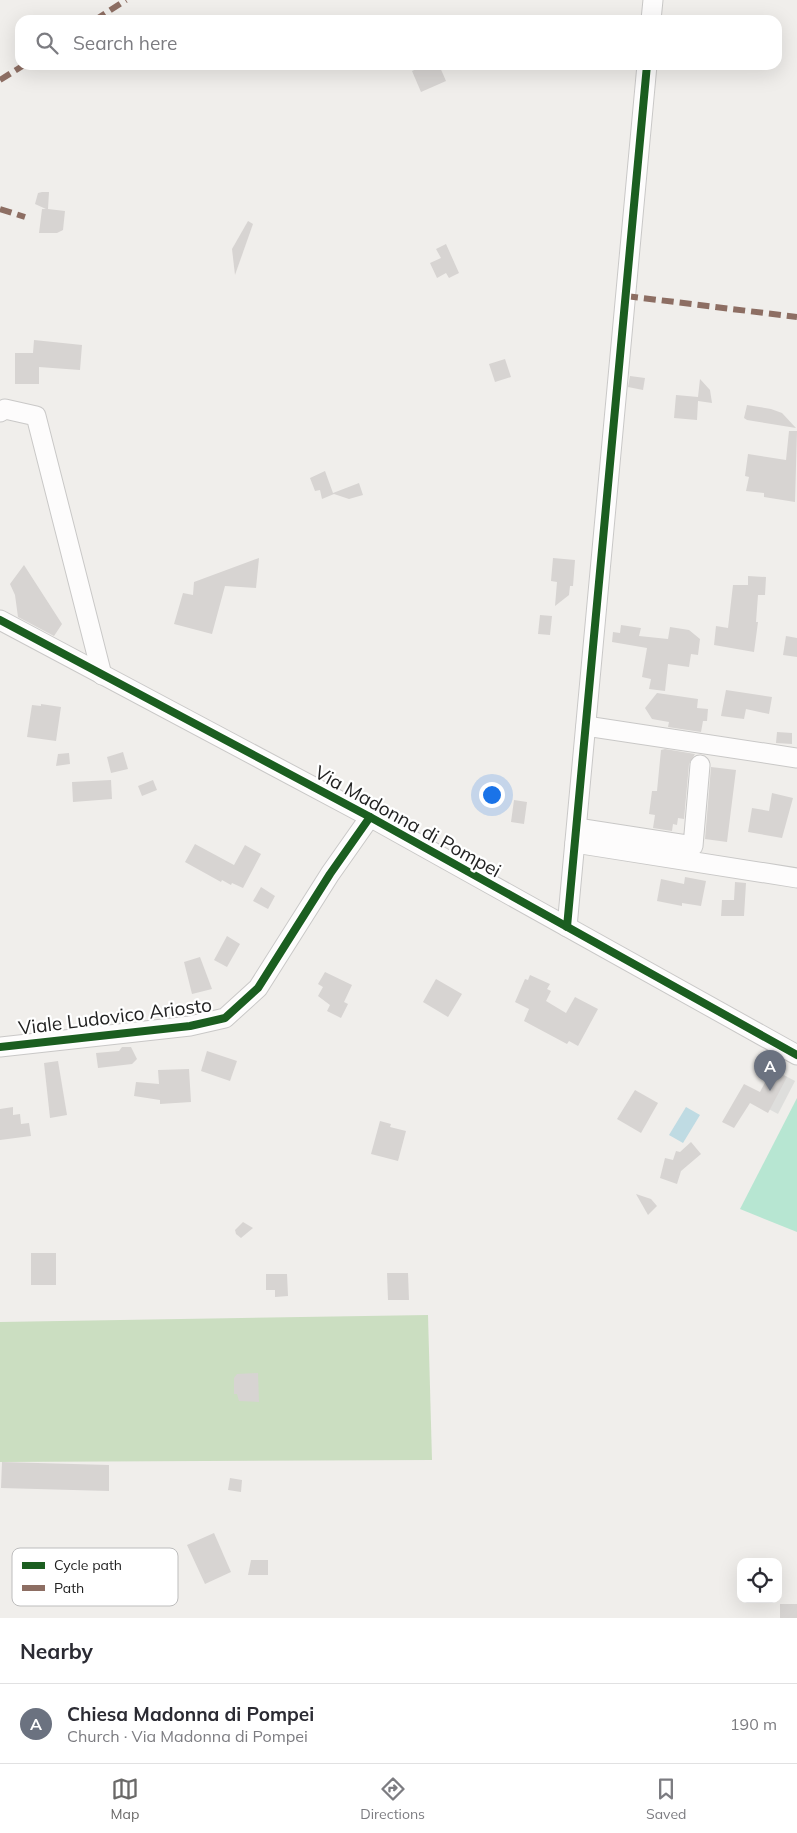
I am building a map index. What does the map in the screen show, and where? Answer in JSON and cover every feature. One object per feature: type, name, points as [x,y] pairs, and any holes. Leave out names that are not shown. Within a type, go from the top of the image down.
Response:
[{"type":"street","points":[[652,15],[653,0]]},
{"type":"street","points":[[567,927],[647,70]]},
{"type":"street","points":[[0,412],[5,409],[36,416],[102,674]]},
{"type":"street","name":"Via Madonna di Pompei","points":[[0,620],[370,817],[797,1055]]},
{"type":"street","points":[[586,726],[797,758]]},
{"type":"street","points":[[576,835],[693,846],[700,765]]},
{"type":"street","name":"Viale Ludovico Ariosto","points":[[0,1047],[190,1026],[225,1018],[258,988],[330,874],[370,817]]},
{"type":"street","points":[[576,835],[797,878]]},
{"type":"shaded area","points":[[780,1073],[795,1081],[778,1114],[761,1105]]},
{"type":"green space","points":[[797,1098],[797,1232],[740,1209]]},
{"type":"green space","points":[[428,1315],[432,1460],[0,1462],[0,1322]]},
{"type":"water","points":[[686,1107],[700,1115],[683,1143],[669,1135]]},
{"type":"building","points":[[441,70],[446,81],[421,92],[412,71]]},
{"type":"building","points":[[49,192],[48,209],[65,211],[63,230],[57,233],[39,233],[42,209],[46,209],[35,204],[38,193]]},
{"type":"building","points":[[248,221],[253,224],[235,275],[232,249]]},
{"type":"building","points":[[446,244],[459,273],[449,278],[446,273],[437,278],[430,263],[441,258],[436,249]]},
{"type":"building","points":[[34,340],[82,345],[80,370],[39,367],[39,384],[15,384],[15,353],[33,353]]},
{"type":"building","points":[[505,359],[511,377],[495,382],[489,364]]},
{"type":"building","points":[[630,376],[645,378],[643,390],[628,387]]},
{"type":"building","points":[[700,379],[710,390],[712,403],[698,401],[697,420],[674,418],[676,395],[698,397]]},
{"type":"building","points":[[747,405],[782,413],[796,428],[747,420],[744,418]]},
{"type":"building","points":[[789,431],[797,431],[795,502],[764,497],[764,493],[746,491],[749,477],[745,476],[748,454],[786,460]]},
{"type":"building","points":[[325,471],[333,493],[359,483],[363,495],[349,499],[334,494],[322,499],[320,490],[315,491],[310,478]]},
{"type":"building","points":[[259,558],[256,588],[225,586],[212,634],[174,624],[183,593],[193,595],[194,582]]},
{"type":"building","points":[[553,558],[575,560],[573,586],[570,586],[569,595],[555,606],[557,582],[551,581]]},
{"type":"building","points":[[24,565],[62,624],[54,636],[18,617],[15,595],[10,584]]},
{"type":"building","points":[[748,576],[766,577],[765,595],[758,595],[756,622],[758,622],[754,652],[714,645],[716,626],[728,628],[733,585],[748,585]]},
{"type":"building","points":[[540,615],[552,616],[550,635],[538,634]]},
{"type":"building","points":[[621,625],[641,628],[639,636],[668,639],[670,627],[689,630],[700,639],[698,655],[691,654],[689,667],[668,664],[665,691],[649,689],[651,679],[642,677],[647,648],[612,642],[613,632],[620,633]]},
{"type":"building","points":[[786,636],[797,638],[797,657],[783,655]]},
{"type":"building","points":[[726,690],[772,697],[769,714],[746,709],[744,719],[721,716]]},
{"type":"building","points":[[657,693],[698,699],[697,708],[708,709],[707,721],[703,721],[701,732],[668,727],[669,722],[652,719],[645,708]]},
{"type":"building","points":[[41,704],[61,707],[56,741],[27,737],[32,705],[41,706]]},
{"type":"building","points":[[777,732],[792,733],[792,744],[776,743]]},
{"type":"building","points":[[661,750],[695,754],[689,764],[684,819],[678,818],[677,825],[673,824],[672,831],[653,828],[655,815],[649,814],[652,791],[657,791]]},
{"type":"building","points":[[123,752],[128,769],[111,773],[107,757]]},
{"type":"building","points":[[69,753],[70,764],[56,766],[58,754]]},
{"type":"building","points":[[711,767],[736,770],[727,842],[705,839]]},
{"type":"building","points":[[111,780],[112,799],[73,802],[72,782]]},
{"type":"building","points":[[153,780],[157,790],[142,796],[138,786]]},
{"type":"building","points":[[772,793],[793,798],[782,838],[748,832],[752,808],[769,811]]},
{"type":"building","points":[[514,800],[527,802],[524,824],[511,822]]},
{"type":"building","points":[[195,844],[234,865],[245,845],[261,854],[243,888],[222,880],[221,882],[185,862]]},
{"type":"building","points":[[685,877],[706,881],[701,906],[682,903],[682,906],[657,901],[661,879],[684,884]]},
{"type":"building","points":[[735,882],[746,883],[744,916],[721,916],[722,900],[734,900]]},
{"type":"building","points":[[261,887],[275,896],[268,909],[253,901]]},
{"type":"building","points":[[227,936],[240,944],[227,967],[214,960]]},
{"type":"building","points":[[200,957],[212,989],[192,994],[184,962]]},
{"type":"building","points":[[325,972],[352,985],[344,1002],[348,1004],[341,1018],[327,1011],[330,1005],[318,996],[323,987],[318,984]]},
{"type":"building","points":[[530,975],[550,984],[547,989],[551,991],[546,1001],[566,1013],[575,997],[598,1009],[578,1046],[569,1041],[567,1044],[524,1021],[529,1009],[515,1002],[525,979],[528,980]]},
{"type":"building","points":[[436,979],[462,994],[448,1017],[423,1002]]},
{"type":"building","points":[[122,1047],[131,1047],[137,1059],[132,1064],[98,1068],[96,1053],[119,1051]]},
{"type":"building","points":[[207,1051],[237,1061],[230,1081],[201,1071]]},
{"type":"building","points":[[58,1061],[67,1115],[50,1118],[44,1063]]},
{"type":"building","points":[[189,1069],[191,1102],[160,1104],[160,1100],[134,1096],[136,1082],[159,1084],[158,1070]]},
{"type":"building","points":[[772,1069],[787,1077],[768,1113],[750,1103],[734,1128],[722,1122],[744,1084],[760,1092]]},
{"type":"building","points":[[635,1090],[658,1103],[641,1133],[617,1119]]},
{"type":"building","points":[[13,1107],[13,1115],[20,1114],[21,1124],[29,1123],[31,1136],[0,1140],[0,1109]]},
{"type":"building","points":[[380,1121],[391,1124],[390,1127],[406,1131],[398,1161],[371,1154]]},
{"type":"building","points":[[691,1142],[701,1154],[681,1171],[677,1184],[660,1178],[665,1158],[673,1160],[676,1151],[680,1152]]},
{"type":"building","points":[[636,1194],[651,1199],[657,1206],[648,1215]]},
{"type":"building","points":[[243,1222],[253,1228],[241,1238],[236,1234],[235,1230]]},
{"type":"building","points":[[31,1253],[56,1253],[56,1285],[31,1285]]},
{"type":"building","points":[[387,1273],[408,1273],[409,1300],[388,1300]]},
{"type":"building","points":[[266,1274],[287,1274],[288,1296],[275,1297],[275,1290],[266,1290]]},
{"type":"building","points":[[258,1373],[259,1402],[239,1401],[237,1394],[234,1394],[234,1378],[237,1374]]},
{"type":"building","points":[[2,1462],[109,1465],[109,1491],[1,1488]]},
{"type":"building","points":[[230,1478],[242,1480],[241,1492],[228,1490]]},
{"type":"building","points":[[214,1533],[231,1572],[205,1584],[187,1545]]},
{"type":"building","points":[[251,1560],[268,1560],[268,1575],[248,1575]]},
{"type":"building","points":[[780,1604],[797,1604],[797,1618],[780,1618]]},
{"type":"marked path","points":[[103,15],[126,0]]},
{"type":"marked path","points":[[0,80],[16,70]]},
{"type":"marked path","points":[[0,209],[25,217]]},
{"type":"marked path","points":[[626,296],[797,317]]},
{"type":"cycle path","points":[[567,927],[647,70]]},
{"type":"cycle path","points":[[0,620],[370,817],[797,1055]]},
{"type":"cycle path","points":[[0,1047],[190,1026],[225,1018],[258,988],[330,874],[370,817]]},
{"type":"place","name":"Chiesa Madonna di Pompei","points":[[770,1091]]}]
